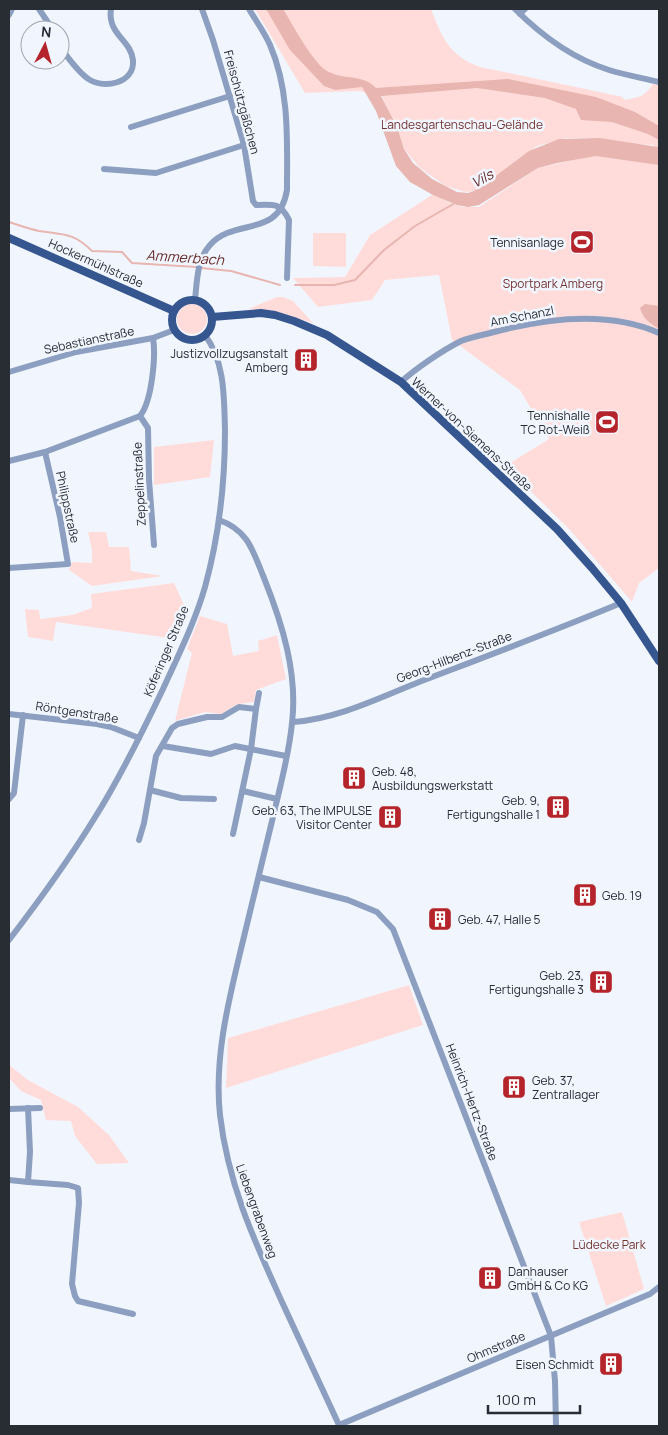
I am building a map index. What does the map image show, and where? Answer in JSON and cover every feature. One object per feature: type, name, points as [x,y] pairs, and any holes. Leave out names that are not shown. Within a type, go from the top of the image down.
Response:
[{"type":"main road","name":"Hockermühlstraße","points":[[9,238],[174,311]]},
{"type":"main road","points":[[194,300],[206,306],[212,317],[209,330],[205,335],[195,340],[189,340],[183,338],[174,330],[172,323],[174,311],[180,303],[194,300]]},
{"type":"main road","name":"Werner-von-Siemens-Straße","points":[[212,317],[261,313],[276,315],[294,321],[326,335],[401,382],[557,529],[621,603],[659,661]]},
{"type":"street","points":[[9,15],[12,9]]},
{"type":"street","points":[[39,9],[46,20]]},
{"type":"street","points":[[70,58],[88,78],[100,82],[117,83],[131,73],[133,61],[131,52],[114,29],[110,17],[112,9]]},
{"type":"street","name":"Freischützgäßchen","points":[[202,9],[244,145],[253,201],[256,205],[270,204],[281,209]]},
{"type":"street","points":[[194,300],[198,275],[206,250],[217,239],[227,233],[259,225],[270,220],[281,209],[288,190],[284,91],[270,45],[249,9]]},
{"type":"street","points":[[515,9],[537,29],[586,61],[610,71],[659,82]]},
{"type":"street","points":[[520,14],[526,9]]},
{"type":"street","points":[[131,127],[230,96]]},
{"type":"street","points":[[104,169],[156,173],[193,163],[244,145]]},
{"type":"street","points":[[281,209],[289,220],[288,278]]},
{"type":"street","name":"Am Schanzl","points":[[401,382],[462,340],[529,324],[560,319],[592,319],[630,323],[659,333]]},
{"type":"street","name":"Sebastianstraße","points":[[9,372],[76,352],[153,338],[174,330]]},
{"type":"street","name":"Köferinger Straße","points":[[9,940],[40,900],[95,818],[139,738],[181,649],[200,600],[213,553],[219,520],[225,444],[223,386],[217,356],[205,335]]},
{"type":"street","points":[[9,461],[45,452],[140,416],[146,405],[153,367],[155,354],[153,338]]},
{"type":"street","name":"Zeppelinstraße","points":[[140,416],[148,428],[148,480],[154,545]]},
{"type":"street","name":"Philippstraße","points":[[9,568],[68,564],[60,517],[45,452]]},
{"type":"street","name":"Liebengrabenweg","points":[[219,520],[239,530],[249,542],[278,614],[287,646],[292,680],[293,722],[259,878],[226,1008],[219,1069],[220,1113],[226,1157],[256,1246],[339,1425]]},
{"type":"street","name":"Georg-Hilbenz-Straße","points":[[293,722],[312,720],[353,708],[534,639],[621,603]]},
{"type":"street","points":[[233,834],[251,749],[259,693]]},
{"type":"street","points":[[139,840],[144,823],[156,756],[172,728],[178,724],[207,716],[222,717],[239,706],[256,709]]},
{"type":"street","name":"Röntgenstraße","points":[[9,714],[97,724],[111,727],[139,738]]},
{"type":"street","points":[[9,799],[14,793],[23,715]]},
{"type":"street","points":[[162,746],[210,754],[235,746],[286,756]]},
{"type":"street","points":[[150,790],[181,798],[214,799]]},
{"type":"street","points":[[242,791],[277,798]]},
{"type":"street","name":"Heinrich-Hertz-Straße","points":[[259,878],[348,900],[376,912],[393,929],[551,1336],[556,1426]]},
{"type":"street","points":[[28,1108],[30,1152],[28,1182]]},
{"type":"street","points":[[9,1109],[40,1108]]},
{"type":"street","points":[[9,1180],[68,1185],[78,1188],[79,1203],[72,1284],[78,1301],[133,1314]]},
{"type":"street","name":"Ohmstraße","points":[[339,1425],[650,1294],[659,1287]]},
{"type":"green space","name":"Sportpark Amberg","points":[[255,9],[431,9],[448,44],[461,57],[480,67],[623,97],[624,100],[642,95],[648,91],[654,82],[659,83],[659,568],[639,583],[632,602],[570,530],[505,466],[549,439],[520,390],[452,340],[439,275],[385,280],[372,300],[318,307],[293,278],[345,277],[370,235],[435,193],[448,202],[463,207],[479,207],[538,168],[595,155],[650,163],[654,145],[632,144],[600,138],[566,138],[537,146],[476,191],[465,192],[446,186],[420,168],[405,150],[382,96],[359,91],[305,93]]},
{"type":"green space","points":[[313,233],[346,233],[346,267],[313,266]]},
{"type":"green space","points":[[277,297],[293,301],[313,323],[273,311],[248,309]]},
{"type":"green space","points":[[192,304],[203,308],[207,319],[203,330],[192,334],[181,330],[177,319],[181,308]]},
{"type":"green space","points":[[214,440],[210,477],[154,485],[154,447]]},
{"type":"green space","points":[[88,532],[106,532],[109,547],[129,547],[131,571],[163,576],[92,586],[69,570],[72,562],[92,563],[92,550]]},
{"type":"green space","points":[[174,583],[184,605],[169,638],[56,622],[53,641],[28,637],[25,609],[39,610],[40,619],[72,615],[92,608],[91,594]]},
{"type":"green space","points":[[200,616],[227,624],[233,656],[259,651],[258,641],[277,635],[286,679],[256,690],[254,702],[238,704],[221,714],[205,712],[175,721],[192,653],[187,649]]},
{"type":"green space","points":[[409,985],[423,1025],[226,1088],[228,1038]]},
{"type":"green space","points":[[9,1065],[28,1080],[78,1107],[109,1135],[129,1163],[97,1164],[75,1136],[71,1121],[46,1120],[41,1100],[21,1091],[9,1078]]},
{"type":"green space","name":"Lüdecke Park","points":[[622,1212],[644,1289],[606,1306],[579,1222]]},
{"type":"shaded area","points":[[266,9],[283,9],[310,53],[323,68],[335,74],[360,79],[376,88],[508,79],[596,97],[635,112],[659,126],[659,140],[648,134],[612,122],[581,120],[576,109],[545,98],[477,88],[381,96],[397,127],[404,149],[413,163],[432,179],[457,192],[468,193],[474,191],[529,151],[559,139],[600,138],[659,146],[659,165],[596,156],[557,163],[538,168],[479,205],[468,207],[457,205],[433,195],[410,182],[396,166],[376,111],[362,87],[335,90],[324,86],[290,50]]},
{"type":"shaded area","points":[[645,304],[659,306],[659,329],[643,315],[640,308]]},
{"type":"waterway","name":"Ammerbach","points":[[295,285],[334,285],[355,280],[384,250],[415,226],[455,203]]},
{"type":"waterway","name":"Ammerbach","points":[[9,222],[35,230],[73,237],[92,251],[122,252],[132,263],[197,267]]},
{"type":"waterway","name":"Ammerbach","points":[[201,268],[231,271],[280,285]]},
{"type":"place","name":"Tennisanlage","points":[[582,242]]},
{"type":"place","name":"Justizvollzugsanstalt Amberg","points":[[306,360]]},
{"type":"place","name":"Tennishalle TC Rot-Weiß","points":[[607,422]]},
{"type":"place","name":"Geb. 48, Ausbildungswerkstatt","points":[[354,778]]},
{"type":"place","name":"Geb. 9, Fertigungshalle 1","points":[[558,807]]},
{"type":"place","name":"Geb. 63, The IMPULSE Visitor Center","points":[[390,817]]},
{"type":"place","name":"Geb. 19","points":[[585,895]]},
{"type":"place","name":"Geb. 47, Halle 5","points":[[440,919]]},
{"type":"place","name":"Geb. 23, Fertigungshalle 3","points":[[601,982]]},
{"type":"place","name":"Geb. 37, Zentrallager","points":[[514,1087]]},
{"type":"place","name":"Danhauser GmbH & Co KG","points":[[490,1278]]},
{"type":"place","name":"Eisen Schmidt","points":[[611,1364]]},
{"type":"park label","name":"Landesgartenschau-Gelände","points":[[462,124]]},
{"type":"water label","name":"Vils","points":[[482,178]]}]
